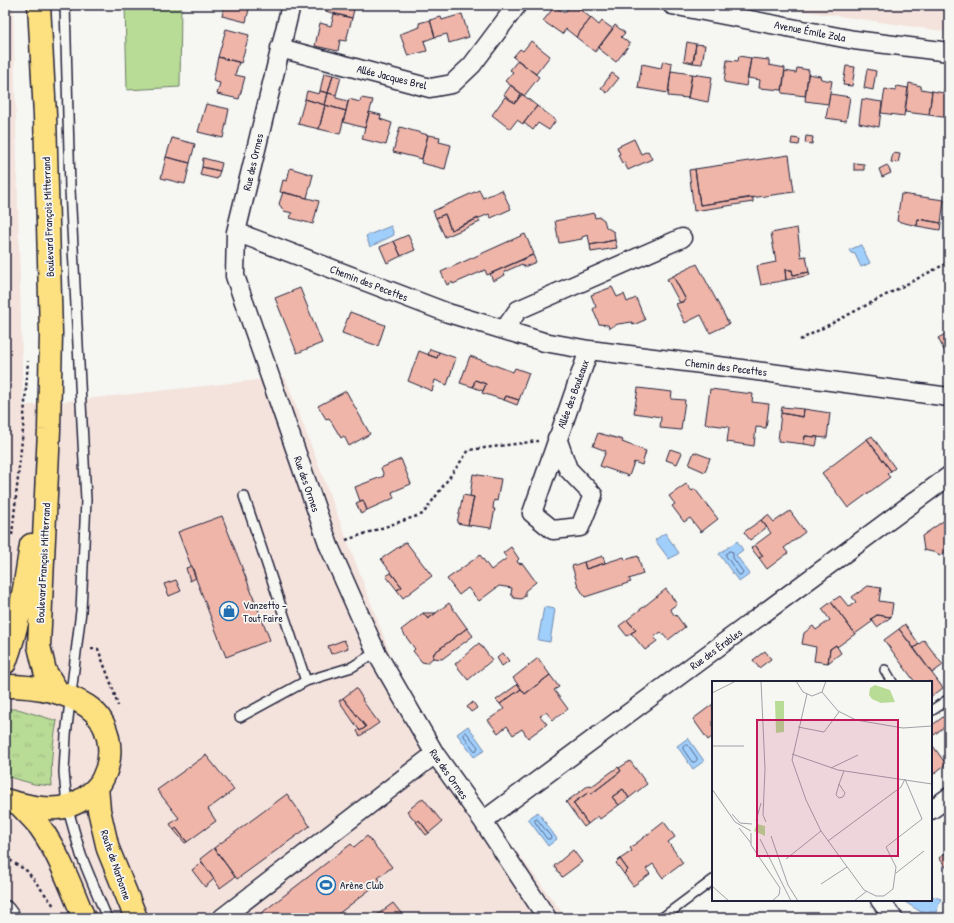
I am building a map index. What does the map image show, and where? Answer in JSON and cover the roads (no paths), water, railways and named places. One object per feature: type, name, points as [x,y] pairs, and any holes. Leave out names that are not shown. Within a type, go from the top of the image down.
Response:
[{"type":"main road","name":"Boulevard François Mitterrand","points":[[39,5],[45,115],[51,333],[49,430],[39,646],[45,671],[64,695]]},
{"type":"main road","name":"Boulevard François Mitterrand","points":[[5,663],[13,640],[25,587],[49,430]]},
{"type":"main road","points":[[5,686],[24,686],[64,695],[88,707],[103,723],[109,743],[108,764],[103,778],[97,787],[80,800],[67,806],[45,807],[12,802]]},
{"type":"main road","name":"Route de Narbonne","points":[[97,787],[99,810],[108,849],[136,918]]},
{"type":"main road","points":[[12,802],[39,826],[53,847],[84,918]]},
{"type":"street","name":"Rue des Ormes","points":[[291,5],[236,232],[235,276],[329,546],[376,652],[435,754],[483,821],[547,918]]},
{"type":"street","name":"Allée Jacques Brel","points":[[280,48],[430,88],[452,84],[472,65],[516,5]]},
{"type":"street","name":"Avenue Émile Zola","points":[[672,5],[854,40],[949,52]]},
{"type":"street","name":"Chemin des Pecettes","points":[[236,232],[448,313],[544,342],[589,350],[949,397]]},
{"type":"street","points":[[504,330],[518,310],[682,238]]},
{"type":"street","name":"Allée des Bouleaux","points":[[557,438],[568,469],[593,495],[580,527],[553,530],[532,513],[557,438],[589,350]]},
{"type":"street","name":"Rue des Érables","points":[[483,821],[949,476]]},
{"type":"street","points":[[222,918],[435,754]]},
{"type":"street","points":[[932,809],[949,797]]},
{"type":"street","points":[[881,901],[893,918]]},
{"type":"street","points":[[5,910],[11,918]]},
{"type":"lane","points":[[65,5],[70,189],[86,500],[81,611],[64,695],[66,735],[64,772],[67,806],[80,855],[107,918]]},
{"type":"lane","points":[[244,496],[306,681]]},
{"type":"lane","points":[[240,717],[306,681],[352,667],[376,652]]},
{"type":"lane","points":[[884,670],[891,681]]},
{"type":"lane","points":[[932,710],[949,699]]},
{"type":"lane","points":[[662,918],[712,881]]},
{"type":"water","points":[[391,226],[394,235],[370,247],[366,236]]},
{"type":"water","points":[[861,245],[870,263],[861,267],[855,254],[851,253],[849,250]]},
{"type":"water","points":[[665,533],[679,553],[669,559],[655,540]]},
{"type":"water","points":[[737,541],[743,550],[736,555],[750,574],[739,582],[719,554]]},
{"type":"water","points":[[544,607],[555,609],[550,642],[538,640]]},
{"type":"water","points":[[468,726],[485,750],[474,757],[457,734]]},
{"type":"water","points":[[688,738],[704,761],[693,769],[677,746]]},
{"type":"water","points":[[538,812],[557,839],[548,846],[528,819]]},
{"type":"water","points":[[932,896],[941,899],[936,912],[921,912],[905,902],[932,901]]},
{"type":"place","name":"Vanzetto - Tout Faire","points":[[229,611]]},
{"type":"place","name":"Arène Club","points":[[326,885]]}]
